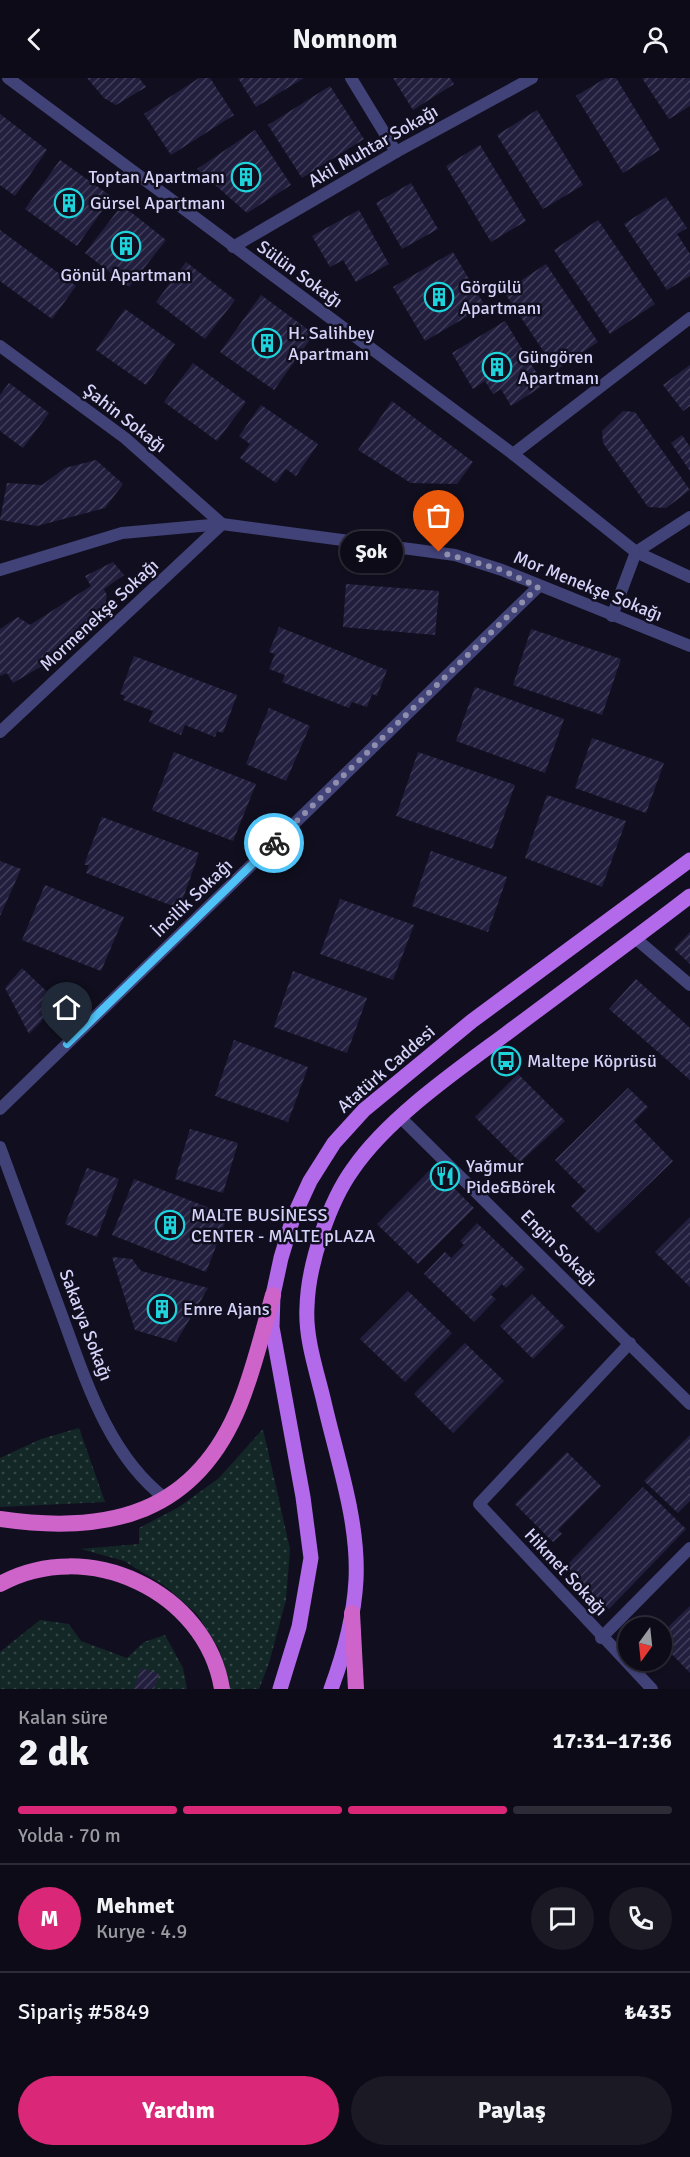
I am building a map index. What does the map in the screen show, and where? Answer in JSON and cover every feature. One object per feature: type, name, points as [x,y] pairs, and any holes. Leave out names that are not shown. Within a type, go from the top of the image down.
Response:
[{"type":"highway","points":[[0,1519],[61,1524],[86,1523],[148,1509],[184,1487],[199,1471],[225,1434],[240,1404],[273,1295]]},
{"type":"highway","points":[[0,1584],[30,1571],[50,1568],[94,1568],[128,1577],[149,1586],[162,1594],[199,1631],[219,1671],[222,1689]]},
{"type":"highway","points":[[352,1613],[356,1689]]},
{"type":"main road","name":"Atatürk Caddesi","points":[[280,1689],[298,1627],[310,1558],[300,1477],[272,1327],[273,1295],[284,1248],[310,1181],[334,1143],[364,1110],[472,1021],[690,860]]},
{"type":"main road","points":[[331,1689],[352,1613],[356,1578],[350,1511],[312,1350],[307,1304],[311,1276],[336,1196],[353,1168],[374,1143],[455,1072],[690,896]]},
{"type":"street","name":"Sülün Sokağı","points":[[8,78],[513,454],[636,552],[690,577]]},
{"type":"street","points":[[351,78],[396,152]]},
{"type":"street","name":"Akil Muhtar Sokağı","points":[[233,247],[396,152],[532,78]]},
{"type":"street","points":[[513,454],[690,318]]},
{"type":"street","name":"Şahin Sokağı","points":[[0,346],[125,438],[222,524]]},
{"type":"street","points":[[612,616],[636,552],[690,517]]},
{"type":"street","name":"Mor Menekşe Sokağı","points":[[0,570],[129,532],[222,524],[455,555],[502,570],[538,587],[690,646]]},
{"type":"street","name":"Mormenekşe Sokağı","points":[[0,732],[222,524]]},
{"type":"street","name":"İncilik Sokağı","points":[[0,1109],[538,587]]},
{"type":"street","points":[[635,938],[690,985]]},
{"type":"street","name":"Engin Sokağı","points":[[401,1118],[690,1404]]},
{"type":"street","name":"Sakarya Sokağı","points":[[0,1147],[101,1411],[122,1452],[147,1485],[166,1499]]},
{"type":"street","name":"Hikmet Sokağı","points":[[630,1343],[479,1504],[652,1689]]},
{"type":"street","points":[[602,1638],[690,1548]]},
{"type":"green space","points":[[79,1428],[105,1502],[0,1507],[0,1458],[41,1439]]},
{"type":"green space","points":[[263,1429],[290,1549],[286,1600],[269,1663],[259,1689],[230,1689],[220,1651],[197,1614],[165,1586],[124,1561],[81,1549],[139,1544],[139,1528],[179,1507],[219,1478]]},
{"type":"green space","points":[[40,1620],[69,1624],[81,1641],[127,1658],[144,1642],[165,1635],[183,1668],[187,1689],[0,1689],[0,1652]]},
{"type":"building","points":[[87,78],[139,78],[146,87],[116,105],[104,98]]},
{"type":"building","points":[[199,78],[210,78],[234,115],[171,155],[144,114]]},
{"type":"building","points":[[238,78],[304,78],[256,107]]},
{"type":"building","points":[[393,78],[450,78],[454,84],[413,110]]},
{"type":"building","points":[[606,78],[616,78],[660,150],[623,173],[576,96]]},
{"type":"building","points":[[642,78],[690,78],[690,106],[669,119]]},
{"type":"building","points":[[330,86],[364,139],[302,178],[268,125]]},
{"type":"building","points":[[537,110],[583,185],[543,209],[497,135]]},
{"type":"building","points":[[0,114],[47,150],[15,196],[0,185]]},
{"type":"building","name":"Toptan Apartmanı","points":[[255,130],[291,185],[247,213],[197,169]]},
{"type":"building","points":[[480,145],[526,221],[491,242],[446,166]]},
{"type":"building","name":"Gürsel Apartmanı","points":[[60,160],[112,197],[77,246],[25,209]]},
{"type":"building","points":[[411,183],[438,229],[402,249],[376,203]]},
{"type":"building","points":[[666,197],[687,228],[677,234],[690,254],[690,276],[667,290],[624,224]]},
{"type":"building","name":"Gönül Apartmanı","points":[[122,205],[166,240],[129,287],[85,253]]},
{"type":"building","points":[[359,210],[389,264],[356,282],[343,260],[330,267],[312,236]]},
{"type":"building","points":[[598,220],[655,304],[610,334],[554,250]]},
{"type":"building","points":[[0,230],[76,286],[52,319],[0,281]]},
{"type":"building","name":"Görgülü Apartmanı","points":[[453,252],[485,306],[425,341],[393,287]]},
{"type":"building","points":[[186,262],[235,300],[205,339],[156,302]]},
{"type":"building","points":[[546,264],[598,342],[556,370],[504,292]]},
{"type":"building","name":"H. Salihbey Apartmanı","points":[[261,295],[314,334],[274,390],[220,352]]},
{"type":"building","points":[[125,309],[175,344],[146,385],[96,350]]},
{"type":"building","name":"Güngören Apartmanı","points":[[505,321],[544,385],[511,406],[501,389],[493,394],[485,381],[473,389],[452,353]]},
{"type":"building","points":[[193,363],[246,402],[217,441],[164,402]]},
{"type":"building","points":[[690,365],[690,406],[683,411],[663,385]]},
{"type":"building","points":[[9,383],[49,413],[23,448],[0,431],[0,395]]},
{"type":"building","points":[[392,401],[473,462],[457,484],[411,483],[358,450]]},
{"type":"building","points":[[261,405],[318,444],[296,476],[286,469],[276,483],[240,458],[250,444],[239,436]]},
{"type":"building","points":[[623,411],[635,412],[690,490],[666,508],[648,507],[603,443],[602,431]]},
{"type":"building","points":[[682,435],[690,447],[690,471],[671,443]]},
{"type":"building","points":[[96,460],[123,484],[105,508],[37,526],[0,520],[7,483],[42,485],[65,468]]},
{"type":"building","points":[[113,562],[124,575],[104,589],[107,596],[103,611],[50,654],[52,660],[13,683],[7,673],[0,676],[0,629],[18,617],[30,625],[91,586],[85,576]]},
{"type":"building","points":[[346,584],[439,591],[435,635],[343,627]]},
{"type":"building","points":[[279,627],[387,670],[377,696],[372,694],[367,707],[352,702],[349,708],[282,682],[285,675],[269,669],[275,654],[269,652]]},
{"type":"building","points":[[531,629],[621,659],[602,715],[513,685]]},
{"type":"building","points":[[134,656],[237,695],[223,733],[217,731],[215,737],[185,725],[181,735],[149,722],[153,711],[123,700],[125,696],[120,694]]},
{"type":"building","points":[[475,687],[564,719],[545,773],[456,741]]},
{"type":"building","points":[[269,708],[310,726],[286,781],[246,764]]},
{"type":"building","points":[[592,738],[664,763],[646,813],[575,788]]},
{"type":"building","points":[[174,752],[256,784],[233,841],[152,810]]},
{"type":"building","points":[[418,752],[515,785],[492,849],[396,816]]},
{"type":"building","points":[[547,795],[626,821],[602,887],[525,858]]},
{"type":"building","points":[[102,817],[199,853],[182,901],[176,899],[173,906],[86,873],[89,865],[84,865]]},
{"type":"building","points":[[431,851],[507,877],[488,932],[412,906]]},
{"type":"building","points":[[0,861],[21,869],[0,916]]},
{"type":"building","points":[[45,885],[124,917],[101,971],[22,940]]},
{"type":"building","points":[[340,899],[414,925],[393,980],[320,954]]},
{"type":"building","points":[[690,932],[690,964],[674,949]]},
{"type":"building","points":[[22,968],[59,1003],[29,1034],[5,988]]},
{"type":"building","points":[[293,971],[367,998],[347,1053],[274,1027]]},
{"type":"building","points":[[636,979],[690,1028],[690,1080],[609,1009]]},
{"type":"building","points":[[234,1040],[308,1067],[288,1122],[215,1096]]},
{"type":"building","points":[[518,1074],[565,1121],[520,1162],[475,1117]]},
{"type":"building","points":[[628,1088],[648,1107],[634,1121],[673,1161],[598,1233],[571,1206],[586,1191],[555,1160]]},
{"type":"building","points":[[190,1129],[238,1143],[223,1193],[175,1179]]},
{"type":"building","points":[[433,1167],[474,1208],[418,1264],[377,1224]]},
{"type":"building","points":[[87,1168],[119,1179],[97,1237],[65,1224]]},
{"type":"building","name":"MALTE BUSİNESS CENTER - MALTE pLAZA","points":[[134,1179],[228,1215],[206,1272],[112,1235]]},
{"type":"building","points":[[690,1217],[690,1287],[655,1252]]},
{"type":"building","points":[[477,1223],[525,1269],[506,1288],[502,1284],[491,1295],[496,1299],[474,1322],[424,1274],[445,1252],[451,1258],[464,1245],[460,1241]]},
{"type":"building","name":"Emre Ajans","points":[[112,1257],[132,1259],[141,1271],[208,1288],[176,1342],[135,1330]]},
{"type":"building","points":[[408,1291],[452,1333],[405,1382],[360,1339]]},
{"type":"building","points":[[532,1294],[565,1327],[533,1359],[500,1326]]},
{"type":"building","points":[[465,1343],[504,1381],[453,1433],[414,1394]]},
{"type":"building","points":[[690,1435],[690,1501],[678,1513],[644,1481]]},
{"type":"building","points":[[567,1452],[601,1486],[558,1530],[562,1534],[553,1542],[515,1504]]},
{"type":"building","points":[[643,1487],[686,1529],[609,1609],[565,1567]]},
{"type":"building","points":[[690,1606],[690,1673],[672,1654],[672,1623]]},
{"type":"building","points":[[141,1668],[159,1674],[154,1689],[134,1689]]},
{"type":"way so far","points":[[274,843],[538,587],[502,570],[439,552]]},
{"type":"place","name":"Toptan Apartmanı","points":[[246,177]]},
{"type":"place","name":"Gürsel Apartmanı","points":[[69,203]]},
{"type":"place","name":"Gönül Apartmanı","points":[[126,246]]},
{"type":"place","name":"Görgülü Apartmanı","points":[[439,297]]},
{"type":"place","name":"H. Salihbey Apartmanı","points":[[267,343]]},
{"type":"place","name":"Güngören Apartmanı","points":[[497,367]]},
{"type":"place","name":"Şok","points":[[439,552]]},
{"type":"place","name":"Maltepe Köprüsü","points":[[506,1061]]},
{"type":"place","name":"Yağmur Pide&Börek","points":[[445,1176]]},
{"type":"place","name":"MALTE BUSİNESS CENTER - MALTE pLAZA","points":[[170,1225]]},
{"type":"place","name":"Emre Ajans","points":[[162,1309]]},
{"type":"route","points":[[67,1044],[274,843]]}]
